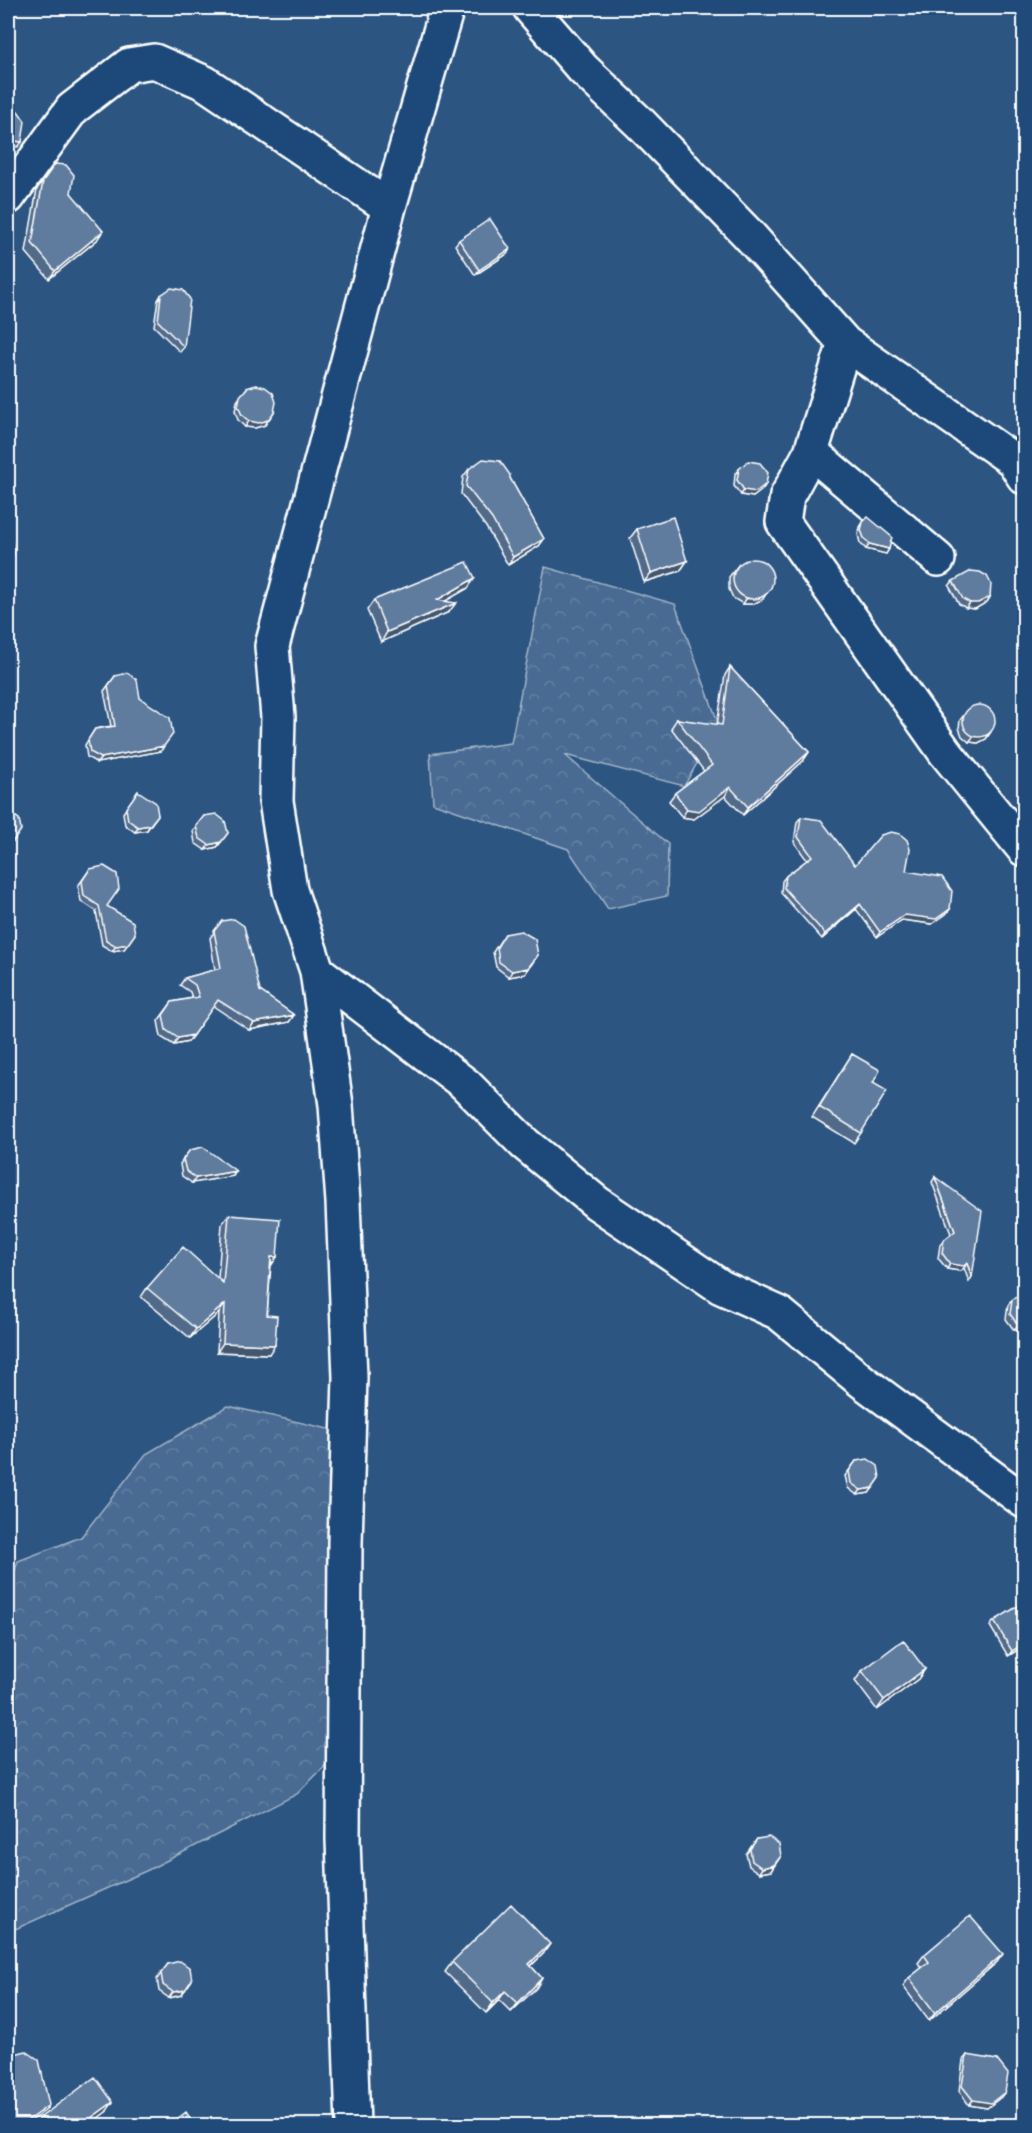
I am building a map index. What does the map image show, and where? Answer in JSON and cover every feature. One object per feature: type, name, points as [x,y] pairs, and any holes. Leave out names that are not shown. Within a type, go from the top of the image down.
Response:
[{"type":"street","points":[[353,2126],[343,1839],[345,1543],[350,1377],[343,1202],[336,1105],[317,970],[290,890],[276,801],[278,717],[272,646],[389,207],[447,8]]},
{"type":"street","points":[[530,8],[583,69],[640,123],[748,234],[844,344],[1013,460],[1024,477]]},
{"type":"street","points":[[8,197],[72,109],[129,64],[154,61],[205,83],[389,207]]},
{"type":"street","points":[[844,344],[811,452],[787,496],[783,522],[945,752],[1024,849]]},
{"type":"street","points":[[811,452],[938,559]]},
{"type":"street","points":[[317,970],[465,1084],[525,1144],[597,1203],[721,1287],[779,1313],[863,1382],[1024,1501]]},
{"type":"green space","points":[[545,567],[675,604],[719,725],[684,786],[565,755],[668,844],[667,896],[608,909],[568,849],[433,803],[430,754],[511,743]]},
{"type":"green space","points":[[228,1406],[333,1430],[334,1757],[297,1794],[148,1870],[13,1930],[8,1930],[8,1592],[18,1561],[81,1537],[146,1454]]},
{"type":"building","points":[[8,110],[18,111],[25,121],[22,142],[8,140]]},
{"type":"building","points":[[55,164],[66,165],[74,175],[71,193],[103,231],[55,271],[32,243],[43,181]]},
{"type":"building","points":[[490,219],[510,249],[479,270],[459,240]]},
{"type":"building","points":[[171,288],[183,290],[190,299],[184,347],[158,321],[161,295]]},
{"type":"building","points":[[256,385],[265,387],[273,393],[276,402],[274,412],[268,420],[259,423],[249,421],[242,415],[238,406],[240,396],[247,388]]},
{"type":"building","points":[[483,459],[500,461],[510,475],[544,539],[513,557],[492,519],[466,486],[469,469]]},
{"type":"building","points":[[748,461],[760,463],[768,473],[766,484],[756,492],[744,490],[737,480],[739,469]]},
{"type":"building","points":[[673,517],[687,561],[651,573],[637,529]]},
{"type":"building","points":[[868,517],[892,537],[889,549],[870,544],[864,538],[861,530],[863,522]]},
{"type":"building","points":[[8,537],[11,539],[14,554],[8,563]]},
{"type":"building","points":[[753,559],[761,560],[767,565],[772,571],[772,587],[767,593],[761,598],[753,599],[745,598],[739,593],[734,587],[733,579],[734,571],[739,565],[745,560]]},
{"type":"building","points":[[467,562],[475,578],[437,600],[456,603],[387,632],[374,600]]},
{"type":"building","points":[[971,571],[987,576],[991,584],[990,597],[978,603],[970,603],[963,599],[953,581]]},
{"type":"building","points":[[730,667],[809,752],[748,807],[730,787],[699,811],[687,809],[675,793],[712,765],[677,719],[722,725]]},
{"type":"building","points":[[127,673],[137,680],[140,698],[170,718],[173,734],[164,746],[101,758],[90,752],[88,740],[95,729],[115,726],[108,686],[115,676]]},
{"type":"building","points":[[979,705],[991,709],[995,721],[991,733],[979,737],[967,733],[963,721],[967,709]]},
{"type":"building","points":[[138,791],[156,803],[158,815],[150,825],[138,827],[128,820],[126,808]]},
{"type":"building","points":[[8,812],[19,819],[21,830],[14,840],[8,842]]},
{"type":"building","points":[[216,814],[225,821],[228,833],[221,842],[209,845],[199,838],[196,826],[204,816]]},
{"type":"building","points":[[801,817],[821,820],[855,865],[881,835],[891,832],[900,834],[907,840],[910,849],[906,871],[942,877],[952,891],[950,909],[936,919],[905,915],[880,932],[860,904],[825,934],[784,888],[786,876],[812,856],[798,837]]},
{"type":"building","points":[[104,866],[117,874],[119,889],[107,906],[133,922],[135,934],[128,944],[116,946],[106,940],[99,906],[84,896],[82,881],[90,869]]},
{"type":"building","points":[[234,919],[244,926],[260,991],[294,1015],[254,1023],[218,1000],[193,1035],[178,1038],[166,1030],[163,1015],[172,1002],[199,997],[195,985],[185,978],[221,968],[214,931],[222,921]]},
{"type":"building","points":[[521,931],[535,939],[538,955],[528,968],[512,971],[499,962],[497,947],[505,934]]},
{"type":"building","points":[[852,1054],[880,1070],[873,1083],[887,1091],[861,1133],[819,1107]]},
{"type":"building","points":[[203,1147],[236,1171],[196,1178],[186,1171],[183,1159],[190,1150]]},
{"type":"building","points":[[935,1177],[982,1211],[972,1277],[967,1263],[964,1266],[950,1264],[942,1253],[944,1240],[955,1231]]},
{"type":"building","points":[[229,1215],[280,1219],[277,1257],[271,1257],[267,1315],[277,1316],[275,1345],[223,1343],[225,1304],[196,1329],[147,1288],[183,1247],[223,1283]]},
{"type":"building","points":[[1023,1292],[1024,1326],[1018,1325],[1010,1314],[1012,1300]]},
{"type":"building","points":[[868,1459],[878,1466],[880,1478],[873,1488],[861,1490],[851,1483],[849,1471],[856,1461]]},
{"type":"building","points":[[1023,1603],[1024,1643],[1012,1651],[994,1621]]},
{"type":"building","points":[[903,1640],[925,1669],[884,1700],[862,1671]]},
{"type":"building","points":[[769,1837],[779,1844],[781,1856],[774,1865],[762,1868],[752,1861],[750,1849],[757,1839]]},
{"type":"building","points":[[511,1904],[550,1944],[529,1964],[542,1978],[518,2003],[505,1991],[493,2003],[452,1962]]},
{"type":"building","points":[[970,1916],[1003,1954],[935,2013],[909,1978],[929,1962],[924,1955]]},
{"type":"building","points":[[180,1961],[190,1968],[192,1980],[185,1990],[173,1992],[163,1985],[161,1973],[168,1964]]},
{"type":"building","points":[[26,2051],[39,2060],[49,2105],[20,2126],[8,2126],[8,2059],[11,2055]]},
{"type":"building","points":[[967,2055],[997,2060],[1008,2074],[1005,2092],[991,2103],[973,2100],[962,2086]]},
{"type":"building","points":[[95,2077],[113,2102],[80,2126],[47,2126],[41,2117]]},
{"type":"building","points":[[186,2112],[195,2126],[168,2126]]}]
